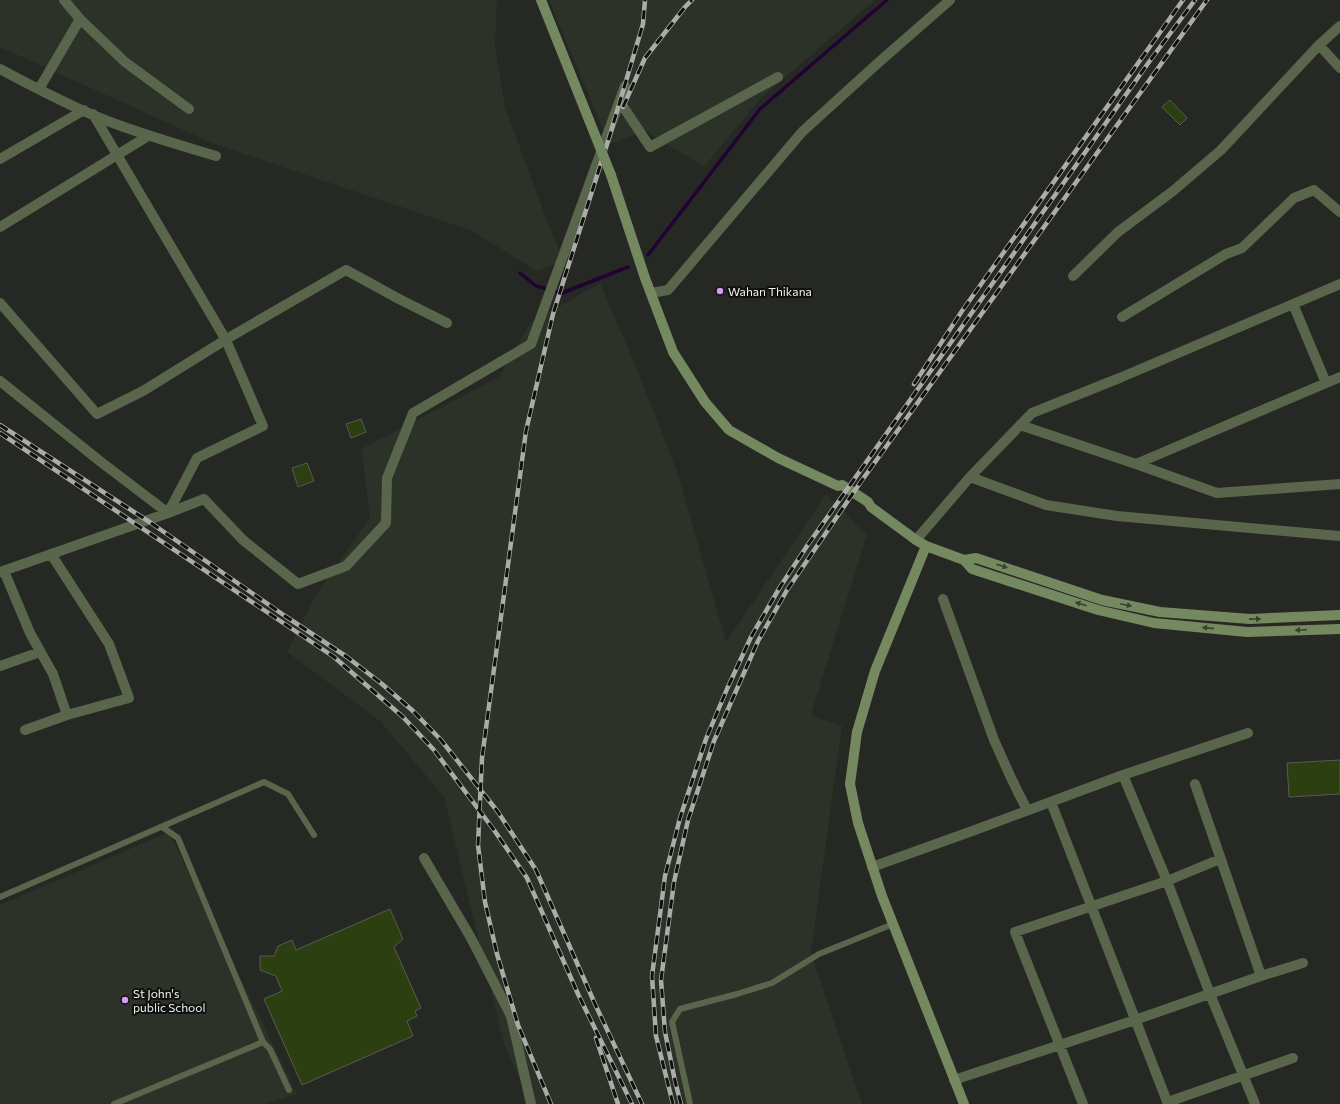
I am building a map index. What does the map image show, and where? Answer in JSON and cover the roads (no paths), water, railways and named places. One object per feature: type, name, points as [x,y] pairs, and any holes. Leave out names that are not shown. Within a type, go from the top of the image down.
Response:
[{"type":"main road","points":[[541,0],[611,175],[651,293],[673,352],[705,402],[729,430],[778,458],[838,486],[842,485],[868,502],[872,507],[926,546],[964,560],[972,568],[980,571],[1098,610],[1154,623],[1247,632],[1340,629]]},
{"type":"main road","points":[[926,546],[875,671],[857,732],[850,784],[858,823],[872,867],[964,1104]]},
{"type":"main road","points":[[964,560],[976,558],[1102,600],[1160,612],[1250,619],[1340,615]]},
{"type":"street","points":[[64,0],[80,19],[124,62],[189,109]]},
{"type":"street","points":[[651,293],[668,290],[802,132],[950,0]]},
{"type":"street","points":[[39,89],[80,19]]},
{"type":"street","points":[[1073,276],[1118,232],[1173,191],[1222,150],[1319,45],[1340,26]]},
{"type":"street","points":[[1319,45],[1340,68]]},
{"type":"street","points":[[0,69],[89,112],[148,136],[216,156]]},
{"type":"street","points":[[620,102],[650,147],[778,77]]},
{"type":"street","points":[[67,715],[53,674],[30,633],[2,571],[204,499],[243,540],[298,584],[346,566],[386,523],[387,478],[413,413],[532,344],[625,86]]},
{"type":"street","points":[[89,112],[118,155],[226,340],[262,426],[197,458],[168,513]]},
{"type":"street","points":[[0,159],[89,112]]},
{"type":"street","points":[[0,227],[148,136]]},
{"type":"street","points":[[1122,317],[1226,254],[1242,248],[1294,198],[1314,190],[1340,212]]},
{"type":"street","points":[[0,303],[97,414],[143,392],[226,340],[346,270],[447,323]]},
{"type":"street","points":[[916,540],[970,477],[1032,413],[1122,377],[1340,284]]},
{"type":"street","points":[[1294,304],[1326,383]]},
{"type":"street","points":[[1136,464],[1340,377]]},
{"type":"street","points":[[0,381],[101,462],[168,513]]},
{"type":"street","points":[[1020,425],[1217,493],[1340,484]]},
{"type":"street","points":[[970,477],[1046,504],[1117,516],[1340,536]]},
{"type":"street","points":[[25,730],[67,715],[129,698],[109,644],[51,554]]},
{"type":"street","points":[[943,599],[994,740],[1027,810]]},
{"type":"street","points":[[0,666],[40,652]]},
{"type":"street","points":[[872,867],[1123,775],[1248,733]]},
{"type":"street","points":[[1123,775],[1167,881],[1210,994],[1255,1104]]},
{"type":"street","points":[[1194,784],[1261,976]]},
{"type":"street","points":[[1051,802],[1168,1103],[1293,1058]]},
{"type":"street","points":[[424,858],[471,938],[511,1016],[531,1104]]},
{"type":"street","points":[[1083,1104],[1015,932],[1167,881],[1220,859]]},
{"type":"street","points":[[954,1080],[1303,963]]},
{"type":"lane","points":[[0,897],[264,782],[288,794],[314,835]]},
{"type":"lane","points":[[162,827],[178,838],[263,1042],[270,1049],[289,1090]]},
{"type":"lane","points":[[690,1104],[672,1022],[680,1009],[772,983],[819,954],[893,924]]},
{"type":"lane","points":[[114,1104],[263,1042]]},
{"type":"waterway","points":[[648,255],[760,109],[887,0]]},
{"type":"waterway","points":[[520,273],[536,286],[562,293],[628,267]]},
{"type":"railway","points":[[551,1104],[518,1025],[497,954],[485,902],[478,845],[482,758],[526,431],[553,314],[609,138],[643,24],[645,0]]},
{"type":"railway","points":[[623,107],[645,58],[692,0]]},
{"type":"railway","points":[[914,384],[962,311],[1183,0]]},
{"type":"railway","points":[[673,1104],[656,1036],[652,976],[665,876],[680,818],[706,739],[751,637],[780,587],[807,546],[1149,62],[1195,0]]},
{"type":"railway","points":[[681,1104],[665,1032],[661,980],[674,882],[688,820],[714,741],[758,641],[787,590],[860,483],[1207,0]]},
{"type":"railway","points":[[0,425],[151,523],[347,657],[382,684],[413,711],[441,740],[498,812],[536,870],[595,1004],[642,1104]]},
{"type":"railway","points":[[0,433],[334,657],[403,717],[434,750],[494,830],[527,878],[578,994],[632,1104]]},
{"type":"railway","points":[[596,1038],[618,1104]]},
{"type":"place","name":"Wahan Thikana","points":[[720,291]]},
{"type":"place","name":"St John's public School","points":[[125,1000]]}]
